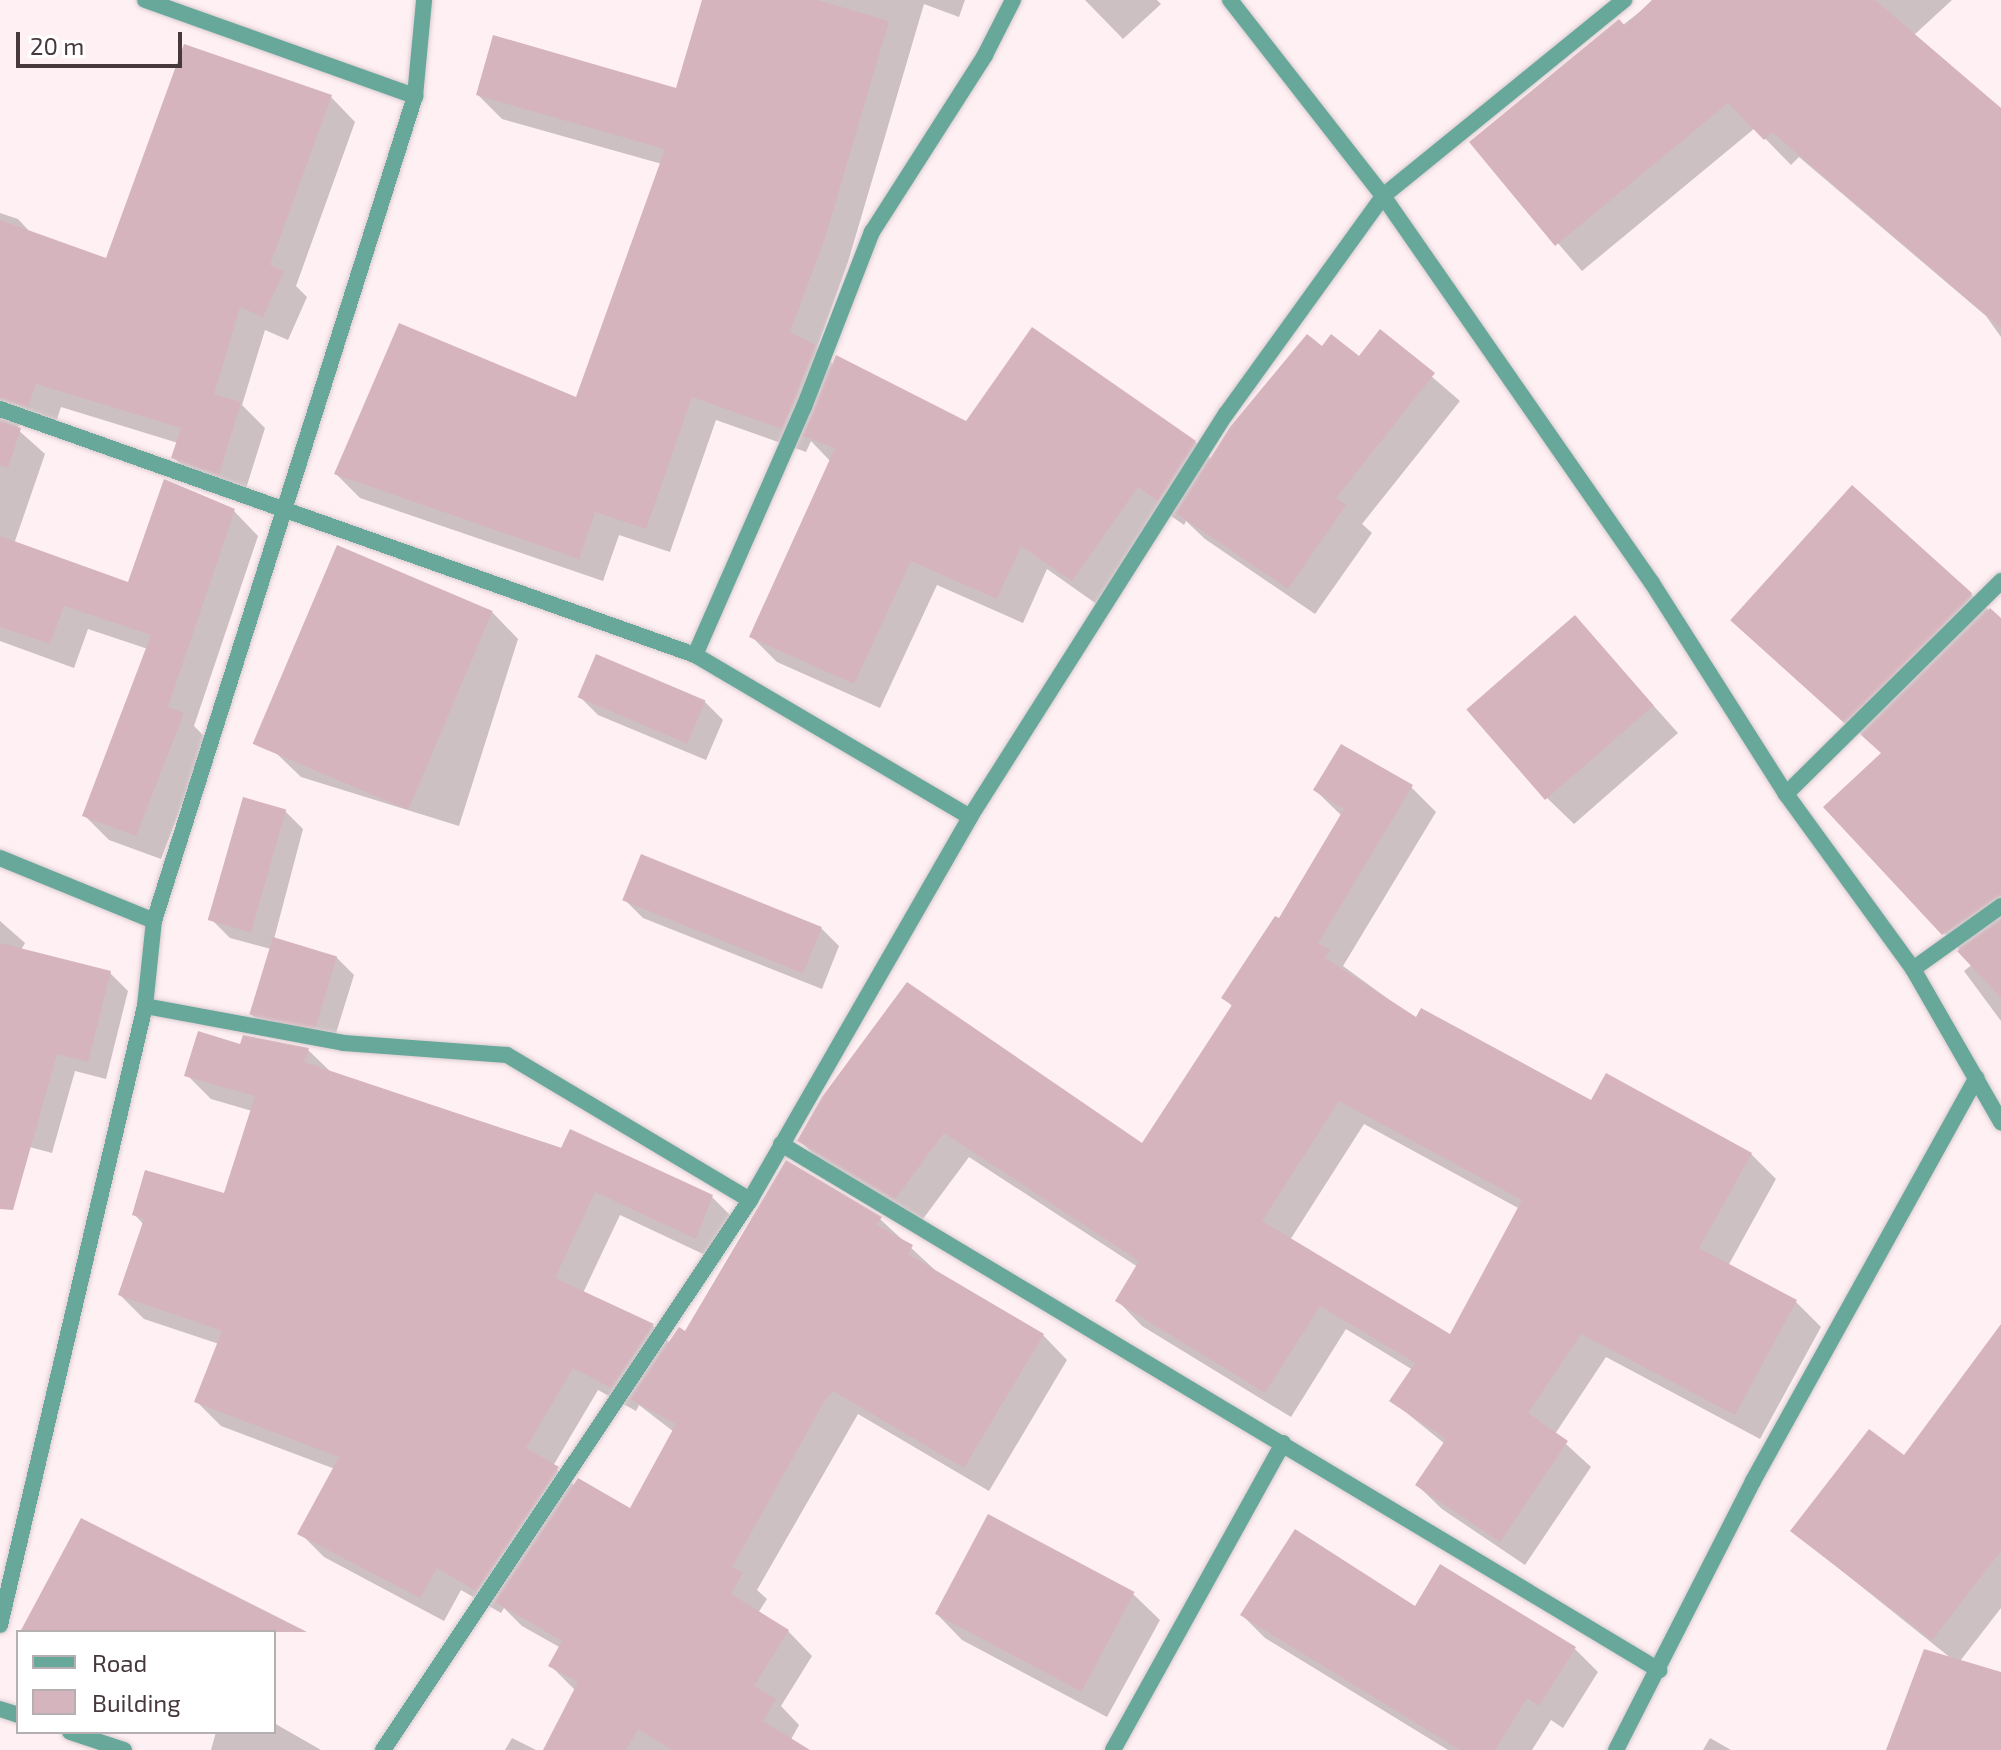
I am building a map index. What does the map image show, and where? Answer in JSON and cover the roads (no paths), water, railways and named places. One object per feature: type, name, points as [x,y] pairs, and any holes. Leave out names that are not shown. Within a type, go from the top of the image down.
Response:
[{"type":"street","points":[[145,0],[415,96]]},
{"type":"street","points":[[0,1625],[145,1006],[154,921],[415,96],[424,0]]},
{"type":"street","points":[[695,655],[804,407],[872,232],[985,55],[1013,0]]},
{"type":"street","points":[[1230,0],[1383,196],[1652,583],[1786,794],[1913,969],[2001,1122]]},
{"type":"street","points":[[383,1750],[635,1366],[750,1200],[970,817],[1226,414],[1383,196],[1624,0]]},
{"type":"street","points":[[0,409],[285,513],[695,655],[970,817]]},
{"type":"street","points":[[1786,794],[2001,581]]},
{"type":"street","points":[[0,858],[154,921]]},
{"type":"street","points":[[1913,969],[2001,906]]},
{"type":"street","points":[[145,1006],[344,1043],[507,1055],[750,1200]]},
{"type":"street","points":[[1616,1750],[1753,1481],[1976,1078]]},
{"type":"street","points":[[781,1144],[1659,1670]]},
{"type":"street","points":[[1113,1750],[1283,1443]]},
{"type":"street","points":[[76,1734],[124,1750]]}]
